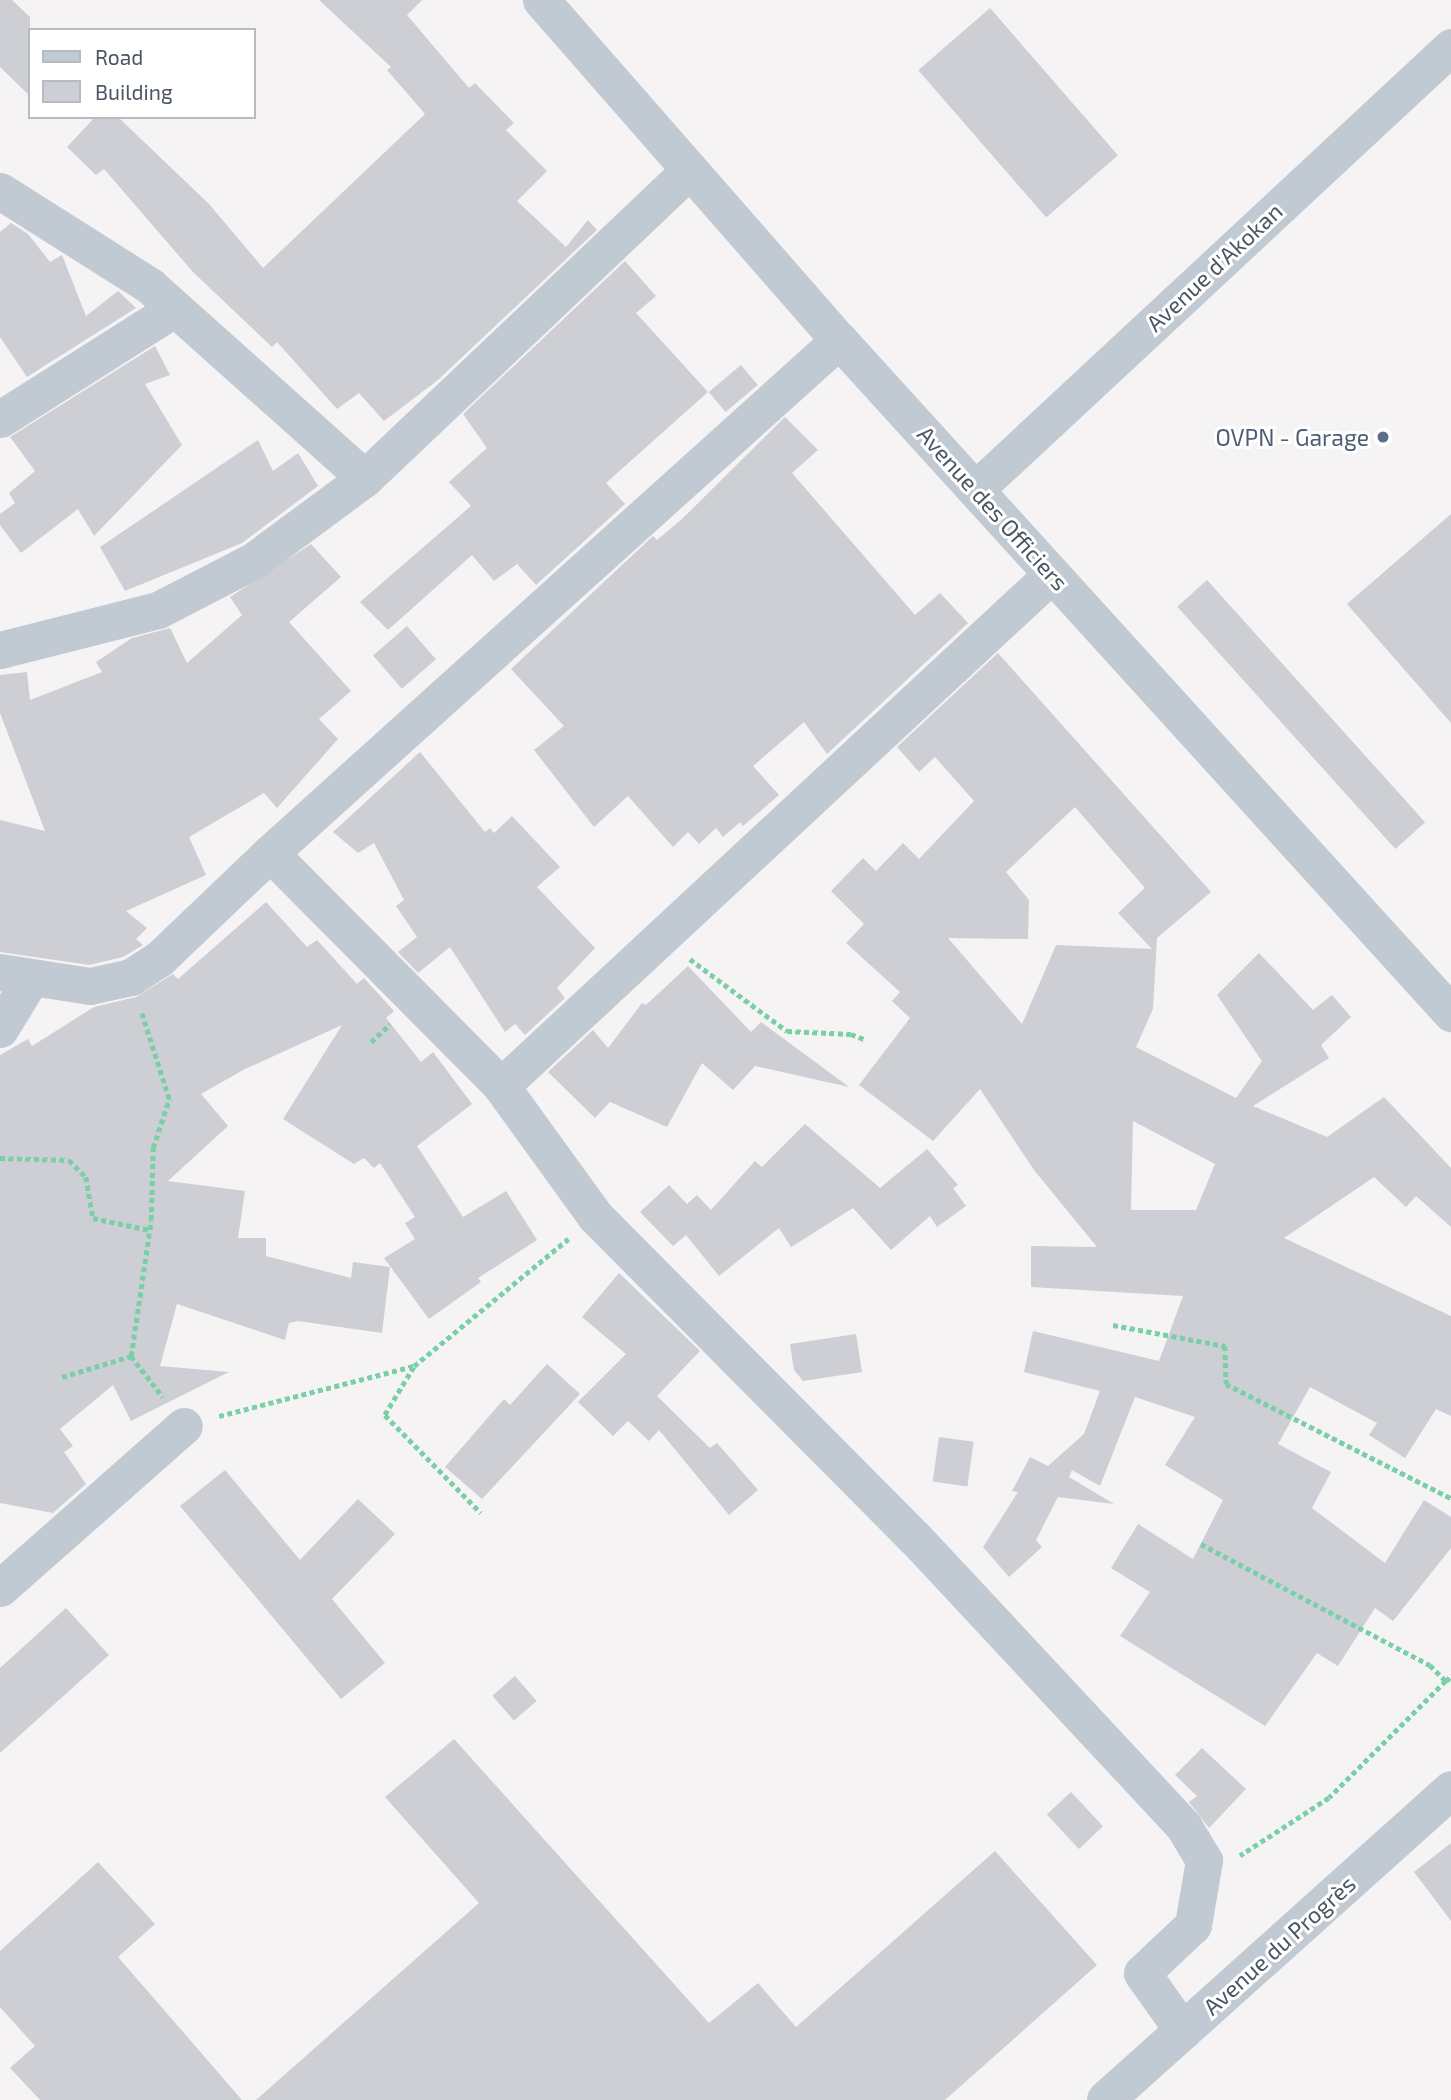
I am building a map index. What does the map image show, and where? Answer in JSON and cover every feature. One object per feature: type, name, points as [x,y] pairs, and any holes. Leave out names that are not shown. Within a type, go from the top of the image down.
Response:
[{"type":"street","name":"Avenue des Officiers","points":[[541,0],[839,340],[978,487],[1052,575],[1451,1013]]},
{"type":"street","name":"Avenue d'Akokan","points":[[978,487],[1451,47]]},
{"type":"street","points":[[4,639],[158,610],[227,578],[365,478],[690,171]]},
{"type":"street","points":[[0,191],[150,286],[365,478]]},
{"type":"street","points":[[0,419],[174,309]]},
{"type":"street","points":[[0,1029],[15,975],[90,986],[131,977],[159,959],[270,853],[839,340]]},
{"type":"street","points":[[501,1086],[1052,575]]},
{"type":"street","points":[[270,853],[501,1086],[596,1216],[914,1537],[1184,1827],[1204,1860],[1204,1880],[1193,1925],[1142,1973],[1184,2031]]},
{"type":"street","points":[[0,1588],[184,1426]]},
{"type":"street","name":"Avenue du Progrès","points":[[1105,2100],[1451,1790]]},
{"type":"path","points":[[669,930],[688,958],[787,1031],[851,1034],[867,1040]]},
{"type":"path","points":[[131,977],[169,1099],[153,1148],[150,1230],[131,1356],[184,1426],[414,1366]]},
{"type":"path","points":[[0,1158],[69,1160],[86,1177],[93,1218],[150,1230]]},
{"type":"path","points":[[481,1513],[385,1415],[414,1366],[596,1216]]},
{"type":"path","points":[[1113,1325],[1225,1346],[1226,1384],[1451,1498]]},
{"type":"path","points":[[62,1377],[131,1356]]},
{"type":"path","points":[[1201,1544],[1430,1665],[1446,1681]]},
{"type":"path","points":[[1204,1880],[1329,1798],[1451,1676]]},
{"type":"building","points":[[0,0],[12,0],[30,17],[28,94],[0,67]]},
{"type":"building","points":[[319,0],[422,0],[407,15],[469,88],[475,83],[514,123],[506,130],[547,171],[517,201],[566,247],[588,220],[597,230],[438,380],[384,421],[359,393],[337,409],[277,342],[272,347],[193,272],[104,169],[96,175],[67,147],[93,119],[120,119],[209,204],[263,268],[425,114],[387,70],[391,67]]},
{"type":"building","points":[[990,8],[1118,155],[1046,217],[918,70]]},
{"type":"building","points":[[11,223],[28,234],[50,262],[62,255],[86,316],[118,291],[136,308],[27,377],[0,337],[0,232]]},
{"type":"building","points":[[625,261],[656,296],[636,313],[708,392],[606,483],[625,504],[536,585],[517,564],[494,581],[472,555],[388,630],[360,602],[471,506],[449,482],[487,448],[463,414]]},
{"type":"building","points":[[155,346],[170,375],[145,384],[182,445],[94,536],[78,509],[21,553],[0,525],[0,514],[15,503],[9,493],[35,471],[10,437]]},
{"type":"building","points":[[741,365],[758,385],[726,412],[709,392]]},
{"type":"building","points":[[785,417],[818,450],[792,473],[915,615],[940,593],[968,623],[827,754],[804,722],[753,766],[779,795],[743,826],[740,822],[723,837],[716,828],[699,844],[688,832],[673,847],[628,796],[594,827],[534,750],[564,726],[511,669],[653,536],[657,540],[682,519]]},
{"type":"building","points":[[258,440],[273,471],[298,453],[318,486],[242,543],[125,591],[100,547]]},
{"type":"building","points":[[1451,514],[1451,723],[1347,604]]},
{"type":"building","points":[[311,544],[341,577],[289,622],[351,691],[319,719],[338,739],[277,808],[264,793],[189,837],[206,875],[126,911],[147,928],[136,939],[143,945],[123,957],[89,965],[0,952],[0,820],[45,831],[0,713],[0,675],[27,672],[30,700],[102,672],[96,662],[132,638],[170,628],[187,663],[242,615],[230,597]]},
{"type":"building","points":[[1207,580],[1425,822],[1395,849],[1177,607]]},
{"type":"building","points":[[407,626],[436,659],[402,689],[373,656]]},
{"type":"building","points":[[998,653],[1211,892],[1157,938],[1153,1009],[1136,1047],[1236,1098],[1262,1061],[1217,995],[1259,953],[1313,1010],[1332,995],[1351,1017],[1321,1045],[1329,1058],[1253,1106],[1327,1137],[1384,1097],[1451,1168],[1451,1227],[1416,1196],[1406,1207],[1374,1177],[1284,1238],[1451,1316],[1451,1416],[1436,1409],[1405,1458],[1369,1435],[1377,1423],[1310,1387],[1278,1444],[1331,1472],[1312,1508],[1385,1563],[1424,1500],[1451,1517],[1451,1548],[1393,1621],[1375,1608],[1338,1666],[1317,1653],[1265,1726],[1120,1636],[1150,1592],[1111,1568],[1138,1524],[1193,1559],[1223,1500],[1165,1465],[1195,1417],[1135,1397],[1100,1486],[1072,1470],[1069,1477],[1114,1504],[1058,1497],[1036,1540],[1042,1547],[1009,1577],[983,1547],[1018,1492],[1012,1491],[1030,1457],[1048,1466],[1084,1434],[1100,1391],[1024,1372],[1033,1331],[1159,1361],[1183,1296],[1031,1287],[1031,1246],[1097,1247],[1034,1170],[980,1089],[933,1141],[859,1085],[910,1018],[892,1001],[900,992],[846,943],[864,924],[831,891],[863,858],[876,871],[903,843],[919,859],[974,801],[935,757],[919,772],[897,747]],"holes":[[[1075,807],[1145,888],[1118,913],[1152,949],[1056,945],[1022,1024],[948,938],[1028,939],[1029,900],[1006,872]],[[1133,1121],[1215,1164],[1196,1210],[1131,1210]]]},
{"type":"building","points":[[420,752],[485,832],[490,828],[494,833],[512,816],[560,867],[537,887],[595,948],[557,988],[565,998],[525,1035],[515,1024],[505,1032],[450,947],[418,973],[398,952],[417,937],[396,906],[404,900],[374,843],[358,853],[333,832]]},
{"type":"building","points":[[266,902],[307,947],[317,940],[357,984],[364,978],[394,1011],[386,1018],[421,1062],[433,1052],[472,1104],[417,1146],[463,1217],[506,1191],[537,1240],[478,1278],[481,1282],[429,1319],[384,1258],[415,1239],[405,1223],[415,1217],[380,1163],[374,1168],[364,1158],[354,1164],[283,1119],[342,1025],[245,1069],[201,1094],[228,1126],[168,1181],[245,1191],[238,1238],[266,1238],[266,1256],[351,1278],[353,1262],[390,1267],[382,1333],[298,1321],[289,1323],[285,1340],[177,1304],[160,1366],[229,1372],[131,1421],[113,1385],[60,1429],[73,1446],[64,1452],[86,1484],[53,1513],[0,1503],[0,1055],[28,1039],[32,1046],[94,1007],[136,997],[173,974],[178,979]]},
{"type":"building","points":[[688,966],[751,1032],[761,1022],[849,1087],[755,1066],[733,1090],[702,1063],[667,1127],[610,1102],[595,1118],[548,1072],[593,1030],[608,1048],[642,1003],[646,1005]]},
{"type":"building","points":[[805,1124],[880,1188],[927,1149],[958,1185],[953,1188],[966,1206],[937,1227],[930,1216],[891,1250],[853,1208],[791,1247],[779,1228],[719,1276],[686,1235],[673,1246],[640,1212],[669,1185],[687,1204],[697,1195],[711,1210],[755,1161],[762,1167]]},
{"type":"building","points":[[619,1273],[700,1351],[657,1396],[710,1448],[717,1443],[758,1490],[729,1515],[659,1430],[649,1441],[628,1421],[613,1436],[578,1402],[626,1354],[582,1317]]},
{"type":"building","points":[[856,1334],[862,1372],[803,1381],[794,1370],[790,1344]]},
{"type":"building","points":[[547,1364],[580,1394],[482,1499],[445,1467],[504,1399],[510,1405]]},
{"type":"building","points":[[939,1437],[974,1442],[967,1486],[933,1482]]},
{"type":"building","points":[[225,1470],[300,1560],[358,1499],[395,1534],[332,1599],[385,1663],[341,1699],[180,1506]]},
{"type":"building","points":[[66,1608],[109,1655],[0,1753],[0,1668]]},
{"type":"building","points":[[515,1676],[537,1701],[514,1721],[492,1696]]},
{"type":"building","points":[[454,1739],[709,2023],[758,1983],[796,2027],[995,1851],[1097,1965],[945,2100],[256,2100],[479,1903],[385,1797]]},
{"type":"building","points":[[1202,1748],[1246,1789],[1209,1828],[1189,1802],[1197,1796],[1175,1775]]},
{"type":"building","points":[[1071,1792],[1103,1826],[1079,1849],[1047,1815]]},
{"type":"building","points":[[1451,1843],[1451,1921],[1414,1872]]},
{"type":"building","points":[[98,1862],[155,1924],[118,1957],[242,2100],[40,2100],[10,2068],[35,2046],[0,2007],[0,1951]]},
{"type":"place","name":"OVPN - Garage","points":[[1383,437]]}]
